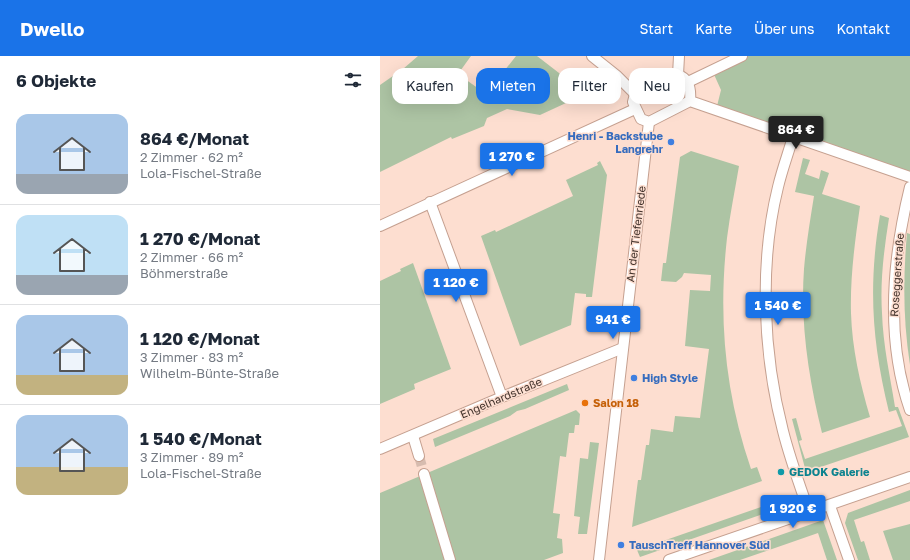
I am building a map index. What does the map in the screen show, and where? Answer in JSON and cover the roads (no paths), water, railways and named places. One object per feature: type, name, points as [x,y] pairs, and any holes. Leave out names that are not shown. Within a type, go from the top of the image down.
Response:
[{"type":"street","points":[[592,56],[617,76],[629,88]]},
{"type":"street","points":[[678,68],[679,56]]},
{"type":"street","points":[[688,82],[742,56]]},
{"type":"street","points":[[685,78],[688,82],[690,101]]},
{"type":"street","points":[[634,104],[641,119],[649,122],[690,101],[910,177]]},
{"type":"street","points":[[380,226],[635,109]]},
{"type":"street","name":"An der Tiefenriede","points":[[599,560],[649,122]]},
{"type":"street","points":[[793,137],[778,187],[768,250],[766,309],[770,370],[783,432],[809,512]]},
{"type":"street","name":"Roseggerstraße","points":[[910,187],[900,226],[895,273],[893,317],[898,360],[910,410]]},
{"type":"street","points":[[430,202],[502,397]]},
{"type":"street","name":"Engelhardstraße","points":[[380,450],[502,397],[623,348]]},
{"type":"street","points":[[413,436],[419,456]]},
{"type":"street","points":[[424,474],[450,560]]},
{"type":"street","points":[[669,560],[830,506],[910,477]]},
{"type":"street","points":[[830,506],[849,560]]},
{"type":"tunnel","points":[[419,456],[424,474]]},
{"type":"place","name":"Henri - Backstube Langrehr","points":[[671,142]]},
{"type":"place","name":"High Style","points":[[634,378]]},
{"type":"place","name":"Salon 18","points":[[585,403]]},
{"type":"place","name":"GEDOK Galerie","points":[[781,472]]},
{"type":"place","name":"TauschTreff Hannover Süd","points":[[621,545]]}]
